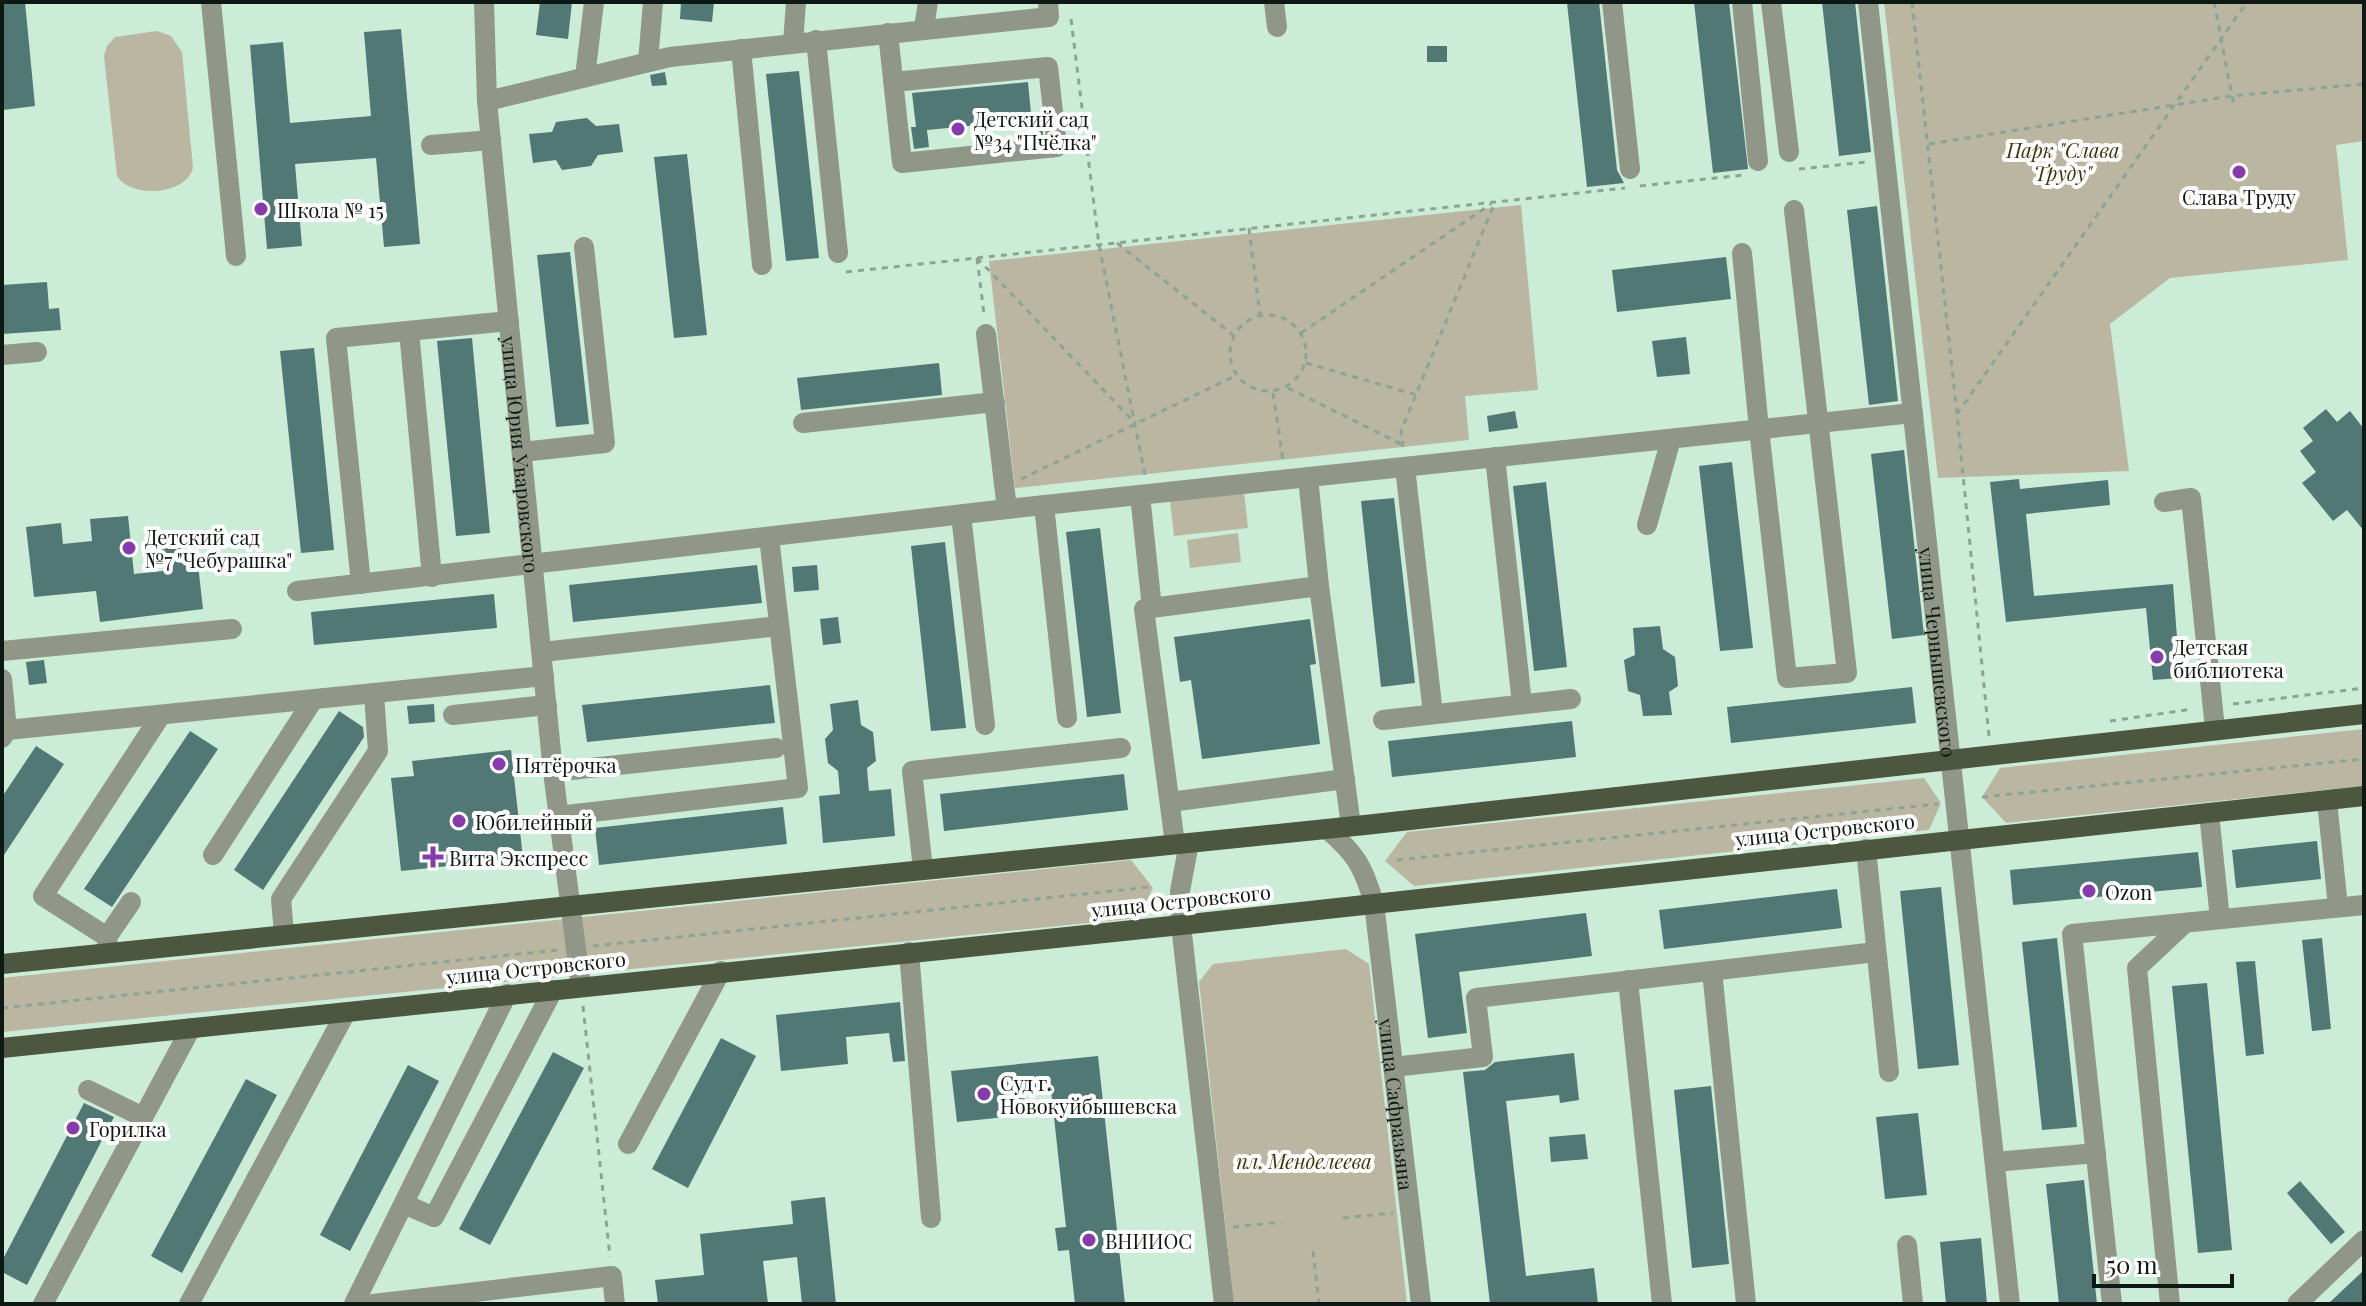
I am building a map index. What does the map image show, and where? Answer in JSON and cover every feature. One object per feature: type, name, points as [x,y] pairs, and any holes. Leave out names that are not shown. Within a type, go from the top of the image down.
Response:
[{"type":"main road","points":[[2,964],[108,945],[284,934],[1182,844],[2364,714]]},
{"type":"main road","name":"улица Островского","points":[[2,1048],[1181,925],[2364,796]]},
{"type":"street","points":[[211,2],[236,256]]},
{"type":"street","name":"улица Юрия Уваровского","points":[[484,2],[487,101],[553,772],[581,987]]},
{"type":"street","points":[[585,77],[594,2]]},
{"type":"street","points":[[648,62],[653,2]]},
{"type":"street","points":[[793,43],[796,2]]},
{"type":"street","points":[[924,28],[928,2]]},
{"type":"street","points":[[487,101],[670,57],[1049,17],[1048,2]]},
{"type":"street","points":[[1274,2],[1277,27]]},
{"type":"street","points":[[1612,2],[1630,169]]},
{"type":"street","points":[[1742,2],[1758,161]]},
{"type":"street","points":[[1771,2],[1789,161]]},
{"type":"street","name":"улица Чернышевского","points":[[1868,2],[2010,1304]]},
{"type":"street","points":[[888,33],[893,82],[902,163],[1057,147],[1048,67],[893,82]]},
{"type":"street","points":[[816,40],[837,263]]},
{"type":"street","points":[[741,49],[762,265]]},
{"type":"street","points":[[431,145],[491,140]]},
{"type":"street","points":[[1742,253],[1787,678],[1847,673],[1794,210]]},
{"type":"street","points":[[522,452],[605,443],[584,247]]},
{"type":"street","points":[[361,584],[336,338],[509,321]]},
{"type":"street","points":[[409,331],[432,577]]},
{"type":"street","points":[[986,334],[1007,509]]},
{"type":"street","points":[[2,355],[37,352]]},
{"type":"street","points":[[803,423],[995,402]]},
{"type":"street","points":[[297,591],[1007,509],[1913,413]]},
{"type":"street","points":[[1647,525],[1671,439]]},
{"type":"street","points":[[1495,457],[1522,704]]},
{"type":"street","points":[[1405,467],[1433,714]]},
{"type":"street","points":[[1308,477],[1319,586],[1351,826]]},
{"type":"street","points":[[1144,495],[1152,608]]},
{"type":"street","points":[[2164,502],[2191,498],[2215,729]]},
{"type":"street","points":[[1044,505],[1067,718]]},
{"type":"street","points":[[961,515],[985,725]]},
{"type":"street","points":[[558,816],[798,788],[769,537]]},
{"type":"street","points":[[1224,1304],[1181,925],[1182,844],[1170,802],[1144,609],[1319,586]]},
{"type":"street","points":[[542,652],[779,626]]},
{"type":"street","points":[[2,651],[232,629]]},
{"type":"street","points":[[2,679],[4,734],[544,676]]},
{"type":"street","points":[[284,934],[281,899],[378,751],[374,694]]},
{"type":"street","points":[[1383,720],[1571,699]]},
{"type":"street","points":[[213,855],[313,700]]},
{"type":"street","points":[[453,715],[547,705]]},
{"type":"street","points":[[131,902],[108,945],[43,896],[161,715]]},
{"type":"street","points":[[553,772],[776,748]]},
{"type":"street","points":[[923,869],[912,771],[1121,748]]},
{"type":"street","points":[[1170,802],[1345,779]]},
{"type":"street","points":[[2327,801],[2338,907]]},
{"type":"street","points":[[2209,813],[2220,919]]},
{"type":"street","name":"улица Сафразьяна","points":[[1327,829],[1350,849],[1365,874],[1374,903],[1421,1304]]},
{"type":"street","points":[[1866,849],[1889,1072]]},
{"type":"street","points":[[2112,1304],[2072,934],[2364,905]]},
{"type":"street","points":[[2170,1304],[2137,968],[2185,923]]},
{"type":"street","points":[[909,952],[931,1218]]},
{"type":"street","points":[[1393,1067],[1483,1057],[1476,998],[1876,952]]},
{"type":"street","points":[[628,1144],[721,971]]},
{"type":"street","points":[[1712,971],[1746,1304]]},
{"type":"street","points":[[1628,980],[1662,1304]]},
{"type":"street","points":[[404,1204],[434,1217],[553,990]]},
{"type":"street","points":[[354,1304],[507,994]]},
{"type":"street","points":[[189,1304],[346,1012]]},
{"type":"street","points":[[43,1304],[191,1028]]},
{"type":"street","points":[[88,1090],[143,1117]]},
{"type":"street","points":[[1995,1162],[2096,1153]]},
{"type":"street","points":[[2297,1304],[2364,1240]]},
{"type":"street","points":[[1907,1245],[1913,1304]]},
{"type":"street","points":[[374,1304],[612,1276],[615,1304]]},
{"type":"path","points":[[1912,2],[1989,738]]},
{"type":"path","points":[[2214,2],[2234,106]]},
{"type":"path","points":[[1957,414],[2247,2]]},
{"type":"path","points":[[1071,19],[1099,245],[1137,424],[1144,495]]},
{"type":"path","points":[[1929,144],[2231,96],[2364,84]]},
{"type":"path","points":[[1789,161],[1867,162]]},
{"type":"path","points":[[837,263],[977,258],[1743,175]]},
{"type":"path","points":[[1301,333],[1495,202]]},
{"type":"path","points":[[1405,467],[1401,431],[1495,202]]},
{"type":"path","points":[[1249,228],[1260,315]]},
{"type":"path","points":[[1116,243],[1233,335]]},
{"type":"path","points":[[977,258],[986,334]]},
{"type":"path","points":[[977,258],[1137,424]]},
{"type":"path","points":[[1276,314],[1290,320],[1301,333],[1306,347],[1306,363],[1287,387],[1273,393],[1254,389],[1237,375],[1229,351],[1238,327],[1260,315],[1276,314]]},
{"type":"path","points":[[1306,363],[1417,395]]},
{"type":"path","points":[[1005,487],[1237,375]]},
{"type":"path","points":[[1287,387],[1403,445]]},
{"type":"path","points":[[1273,393],[1286,479]]},
{"type":"path","points":[[2108,721],[2364,688]]},
{"type":"path","points":[[1982,797],[2364,759]]},
{"type":"path","points":[[1397,860],[1941,803]]},
{"type":"path","points":[[581,987],[612,1276]]},
{"type":"path","points":[[1343,1218],[1397,1213]]},
{"type":"path","points":[[1226,1227],[1281,1222]]},
{"type":"path","points":[[1313,1251],[1319,1304]]},
{"type":"green space","name":"Парк \"Слава Труду\"","points":[[1884,2],[2364,2],[2364,141],[2336,145],[2348,260],[2170,278],[2110,324],[2129,471],[1938,478]]},
{"type":"green space","points":[[157,31],[171,36],[182,52],[193,168],[180,184],[158,191],[145,191],[124,183],[117,176],[104,56],[107,46],[115,37]]},
{"type":"green space","points":[[1521,205],[1538,390],[1465,396],[1469,440],[1015,488],[989,261]]},
{"type":"green space","points":[[1244,492],[1248,528],[1174,536],[1170,501]]},
{"type":"green space","points":[[1238,533],[1241,562],[1190,568],[1187,540]]},
{"type":"green space","points":[[2364,729],[2364,786],[2006,823],[1982,797],[2000,768]]},
{"type":"green space","points":[[1924,778],[1941,803],[1929,830],[1414,886],[1385,861],[1407,832]]},
{"type":"green space","points":[[1131,860],[1153,888],[1138,918],[582,974],[573,918]]},
{"type":"green space","points":[[566,919],[574,975],[2,1032],[2,978]]},
{"type":"green space","name":"пл. Менделеева","points":[[1346,949],[1369,964],[1407,1304],[1234,1304],[1199,982],[1213,964]]},
{"type":"building","points":[[2,2],[25,2],[35,106],[3,110]]},
{"type":"building","points":[[540,2],[572,2],[568,39],[536,35]]},
{"type":"building","points":[[681,2],[714,2],[712,22],[680,19]]},
{"type":"building","points":[[1599,2],[1617,170],[1624,183],[1587,187],[1567,3]]},
{"type":"building","points":[[1694,2],[1729,2],[1748,169],[1713,173]]},
{"type":"building","points":[[1822,2],[1855,2],[1871,152],[1839,156]]},
{"type":"building","points":[[401,29],[420,244],[384,247],[376,158],[295,164],[302,246],[267,249],[250,45],[283,42],[290,123],[371,116],[364,32]]},
{"type":"building","points":[[1427,46],[1447,46],[1447,62],[1427,62]]},
{"type":"building","points":[[799,71],[819,258],[786,261],[766,74]]},
{"type":"building","points":[[665,72],[667,85],[652,86],[650,75]]},
{"type":"building","points":[[1028,82],[1031,114],[1040,113],[1043,135],[1022,138],[1021,121],[927,130],[929,147],[914,149],[911,127],[916,127],[912,93]]},
{"type":"building","points":[[587,118],[596,126],[619,124],[623,152],[598,155],[591,166],[562,170],[556,160],[533,163],[529,134],[552,132],[556,122]]},
{"type":"building","points":[[687,154],[707,335],[674,338],[654,157]]},
{"type":"building","points":[[1877,206],[1898,401],[1869,405],[1847,210]]},
{"type":"building","points":[[570,252],[589,424],[556,427],[537,255]]},
{"type":"building","points":[[1726,257],[1731,299],[1617,312],[1612,270]]},
{"type":"building","points":[[47,282],[49,309],[59,308],[61,330],[2,334],[2,285]]},
{"type":"building","points":[[1686,337],[1690,374],[1657,377],[1652,341]]},
{"type":"building","points":[[472,338],[490,533],[456,536],[437,341]]},
{"type":"building","points":[[314,348],[334,550],[301,553],[280,351]]},
{"type":"building","points":[[939,363],[942,395],[801,410],[797,378]]},
{"type":"building","points":[[2326,409],[2337,422],[2350,411],[2364,429],[2364,531],[2347,510],[2333,521],[2302,483],[2316,472],[2300,451],[2313,441],[2303,428]]},
{"type":"building","points":[[1515,411],[1518,428],[1489,432],[1487,416]]},
{"type":"building","points":[[1904,450],[1924,635],[1892,639],[1871,454]]},
{"type":"building","points":[[1732,462],[1753,648],[1720,651],[1699,466]]},
{"type":"building","points":[[2019,479],[2020,489],[2108,480],[2110,505],[2026,514],[2034,596],[2173,584],[2180,678],[2153,680],[2146,608],[2006,622],[1990,482]]},
{"type":"building","points":[[1546,482],[1567,667],[1534,671],[1513,486]]},
{"type":"building","points":[[1394,498],[1415,683],[1381,687],[1361,501]]},
{"type":"building","points":[[128,516],[134,574],[163,571],[160,542],[195,538],[203,609],[100,622],[96,591],[34,597],[26,527],[61,523],[63,544],[92,541],[90,519]]},
{"type":"building","points":[[1100,528],[1121,713],[1087,717],[1066,532]]},
{"type":"building","points":[[945,542],[966,728],[931,731],[911,546]]},
{"type":"building","points":[[757,565],[762,603],[573,622],[569,585]]},
{"type":"building","points":[[817,565],[819,590],[794,592],[792,567]]},
{"type":"building","points":[[494,594],[497,628],[314,645],[311,612]]},
{"type":"building","points":[[838,617],[841,643],[823,645],[820,619]]},
{"type":"building","points":[[1310,619],[1316,664],[1310,665],[1320,744],[1202,759],[1191,680],[1180,682],[1174,637]]},
{"type":"building","points":[[1660,626],[1663,649],[1675,657],[1678,686],[1669,692],[1672,715],[1643,716],[1640,695],[1628,691],[1624,660],[1635,655],[1633,628]]},
{"type":"building","points":[[44,660],[47,683],[29,685],[26,662]]},
{"type":"building","points":[[770,685],[775,723],[587,742],[582,705]]},
{"type":"building","points":[[1912,687],[1916,723],[1731,743],[1727,707]]},
{"type":"building","points":[[858,700],[861,725],[873,732],[876,761],[867,768],[869,791],[891,789],[895,836],[823,843],[819,796],[840,794],[838,771],[828,763],[825,739],[833,730],[830,704]]},
{"type":"building","points":[[434,704],[435,722],[409,724],[407,706]]},
{"type":"building","points":[[339,711],[363,727],[364,737],[263,890],[234,870]]},
{"type":"building","points":[[1572,721],[1576,757],[1392,777],[1388,741]]},
{"type":"building","points":[[190,731],[218,749],[112,907],[84,889]]},
{"type":"building","points":[[36,746],[64,764],[2,858],[2,797]]},
{"type":"building","points":[[511,750],[523,858],[401,871],[391,778],[414,776],[412,761]]},
{"type":"building","points":[[1124,774],[1128,810],[944,831],[940,794]]},
{"type":"building","points":[[783,807],[787,844],[599,865],[595,828]]},
{"type":"building","points":[[2317,841],[2321,879],[2236,888],[2232,850]]},
{"type":"building","points":[[2198,852],[2202,887],[2013,905],[2010,870]]},
{"type":"building","points":[[1941,887],[1959,1065],[1918,1069],[1900,891]]},
{"type":"building","points":[[1837,889],[1842,928],[1664,949],[1659,910]]},
{"type":"building","points":[[1586,913],[1592,956],[1459,972],[1467,1033],[1428,1038],[1415,934]]},
{"type":"building","points":[[2057,938],[2077,1127],[2042,1130],[2022,942]]},
{"type":"building","points":[[2322,938],[2331,1029],[2312,1031],[2302,940]]},
{"type":"building","points":[[2255,961],[2264,1054],[2246,1056],[2236,962]]},
{"type":"building","points":[[2207,983],[2232,1250],[2198,1253],[2172,986]]},
{"type":"building","points":[[900,1002],[905,1061],[893,1062],[889,1033],[846,1037],[848,1064],[781,1071],[776,1015]]},
{"type":"building","points":[[721,1038],[756,1056],[688,1188],[652,1169]]},
{"type":"building","points":[[553,1052],[584,1068],[490,1245],[459,1229]]},
{"type":"building","points":[[1574,1053],[1579,1100],[1560,1103],[1559,1095],[1506,1101],[1526,1276],[1594,1268],[1598,1304],[1490,1304],[1463,1072],[1485,1070],[1495,1062]]},
{"type":"building","points":[[1098,1056],[1125,1304],[1075,1304],[1069,1250],[1058,1251],[1055,1228],[1066,1227],[1051,1090],[1024,1093],[1026,1115],[957,1122],[951,1071]]},
{"type":"building","points":[[408,1065],[439,1081],[350,1251],[320,1235]]},
{"type":"building","points":[[246,1079],[277,1095],[182,1273],[151,1256]]},
{"type":"building","points":[[1711,1086],[1729,1264],[1692,1268],[1674,1090]]},
{"type":"building","points":[[84,1103],[114,1117],[27,1285],[2,1272],[2,1261]]},
{"type":"building","points":[[1918,1113],[1927,1195],[1885,1199],[1876,1117]]},
{"type":"building","points":[[1585,1134],[1588,1159],[1551,1162],[1549,1137]]},
{"type":"building","points":[[2084,1180],[2097,1304],[2059,1304],[2046,1184]]},
{"type":"building","points":[[2300,1181],[2345,1232],[2331,1244],[2287,1193]]},
{"type":"building","points":[[825,1197],[836,1304],[802,1304],[797,1257],[763,1261],[768,1304],[658,1304],[655,1280],[704,1275],[700,1234],[793,1224],[791,1201]]},
{"type":"building","points":[[1981,1238],[1987,1304],[1946,1304],[1940,1242]]},
{"type":"building","points":[[2364,1270],[2364,1304],[2328,1304]]},
{"type":"place","name":"Детский сад №34 \"Пчёлка\"","points":[[958,129]]},
{"type":"place","name":"Слава Труду","points":[[2239,172]]},
{"type":"place","name":"Школа № 15","points":[[261,209]]},
{"type":"place","name":"Детский сад №7 \"Чебурашка\"","points":[[129,548]]},
{"type":"place","name":"Детская библиотека","points":[[2157,657]]},
{"type":"place","name":"Пятёрочка","points":[[499,764]]},
{"type":"place","name":"Юбилейный","points":[[459,821]]},
{"type":"place","name":"Вита Экспресс","points":[[433,857]]},
{"type":"place","name":"Ozon","points":[[2089,891]]},
{"type":"place","name":"Суд г. Новокуйбышевска","points":[[984,1094]]},
{"type":"place","name":"Горилка","points":[[73,1128]]},
{"type":"place","name":"ВНИИОС","points":[[1089,1240]]}]
